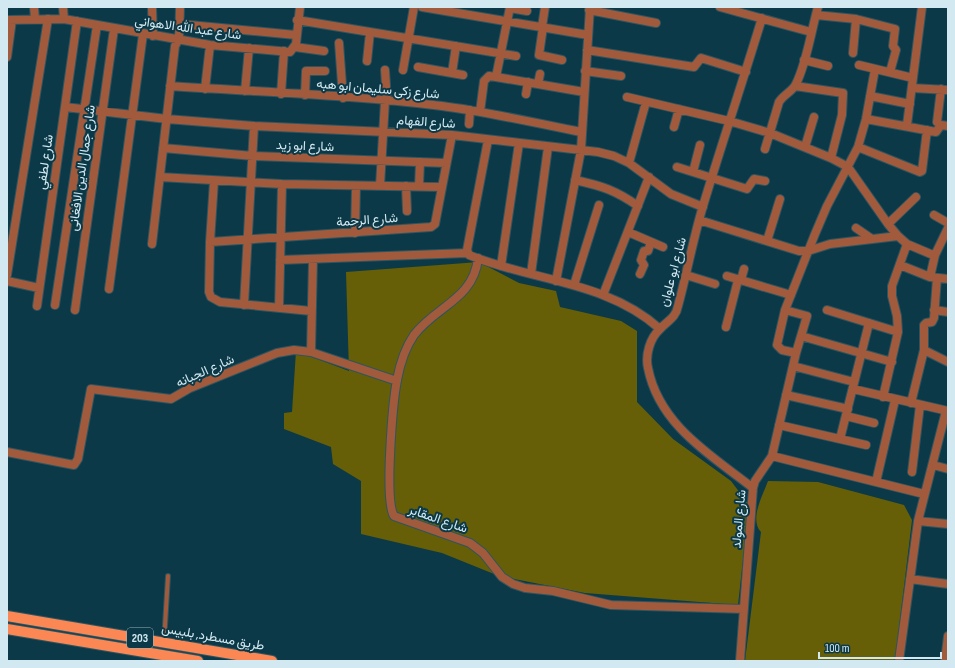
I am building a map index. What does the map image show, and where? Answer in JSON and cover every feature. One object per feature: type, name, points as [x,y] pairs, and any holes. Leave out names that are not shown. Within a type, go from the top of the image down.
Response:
[{"type":"main road","name":"طريق مسطرد, بلبيس","points":[[7,616],[272,661]]},
{"type":"main road","name":"طريق مسطرد, بلبيس","points":[[7,629],[198,661]]},
{"type":"street","points":[[34,7],[35,19]]},
{"type":"street","points":[[63,7],[64,19]]},
{"type":"street","points":[[152,7],[153,36]]},
{"type":"street","points":[[152,244],[175,46],[179,39],[180,7]]},
{"type":"street","points":[[297,7],[295,47],[324,51]]},
{"type":"street","points":[[403,70],[414,7]]},
{"type":"street","points":[[422,7],[449,9],[507,22],[588,35]]},
{"type":"street","points":[[496,77],[510,7],[527,11]]},
{"type":"street","points":[[545,7],[539,55],[562,60]]},
{"type":"street","points":[[720,7],[811,32]]},
{"type":"street","points":[[907,126],[922,7]]},
{"type":"street","points":[[556,281],[581,150],[590,8],[656,23]]},
{"type":"street","points":[[764,150],[779,102],[783,95],[795,86],[804,60],[817,11],[896,29],[893,46],[896,50],[890,72]]},
{"type":"street","name":"شارع ابو علوان","points":[[753,488],[690,440],[673,422],[660,401],[650,379],[647,366],[648,352],[652,339],[660,328],[670,321],[677,311],[699,220],[762,18]]},
{"type":"street","points":[[7,275],[48,19]]},
{"type":"street","name":"شارع عبد الله الاهواني","points":[[10,20],[64,19],[210,45],[290,52],[295,47]]},
{"type":"street","points":[[853,53],[856,19]]},
{"type":"street","points":[[7,57],[10,20]]},
{"type":"street","points":[[297,20],[516,56]]},
{"type":"street","name":"شارع لطفي","points":[[36,306],[76,21]]},
{"type":"street","points":[[179,24],[296,35]]},
{"type":"street","points":[[55,305],[97,25]]},
{"type":"street","name":"شارع جمال الدين الافغانى","points":[[75,310],[114,29]]},
{"type":"street","points":[[367,61],[370,32]]},
{"type":"street","points":[[109,289],[143,34]]},
{"type":"street","points":[[339,43],[343,98]]},
{"type":"street","points":[[205,89],[210,45]]},
{"type":"street","points":[[452,73],[456,46]]},
{"type":"street","points":[[245,91],[250,48]]},
{"type":"street","points":[[587,50],[694,67],[701,58],[746,72]]},
{"type":"street","points":[[281,94],[284,51]]},
{"type":"street","points":[[804,60],[828,66]]},
{"type":"street","points":[[859,65],[913,78]]},
{"type":"street","points":[[418,67],[463,75]]},
{"type":"street","points":[[796,353],[782,350],[777,345],[785,310],[827,206],[858,147],[866,119],[875,69]]},
{"type":"street","points":[[380,186],[386,101],[386,70]]},
{"type":"street","points":[[305,95],[306,71],[325,71]]},
{"type":"street","points":[[585,72],[621,76]]},
{"type":"street","points":[[538,84],[540,74]]},
{"type":"street","points":[[480,112],[484,81],[489,76],[584,92]]},
{"type":"street","points":[[526,94],[528,82]]},
{"type":"street","name":"شارع زكى سليمان ابو هبه","points":[[170,86],[386,101],[470,110],[581,132]]},
{"type":"street","points":[[795,86],[843,94],[842,114],[831,158]]},
{"type":"street","points":[[912,88],[945,89],[937,122]]},
{"type":"street","points":[[627,97],[729,121],[770,133],[831,158],[848,168],[898,236],[907,244],[934,255]]},
{"type":"street","points":[[869,98],[910,104]]},
{"type":"street","points":[[630,163],[646,102]]},
{"type":"street","name":"شارع الفهام","points":[[65,107],[167,119],[254,126],[383,131],[452,136],[598,152],[614,156],[630,163],[671,194],[703,207]]},
{"type":"street","points":[[674,127],[679,109]]},
{"type":"street","points":[[469,124],[470,110]]},
{"type":"street","points":[[805,147],[814,117]]},
{"type":"street","points":[[866,119],[936,132],[942,125],[948,126]]},
{"type":"street","points":[[244,305],[254,126]]},
{"type":"street","points":[[858,147],[920,172],[922,171],[927,130]]},
{"type":"street","name":"شارع الرحمة","points":[[210,242],[432,227],[435,224],[452,136]]},
{"type":"street","points":[[468,254],[488,140]]},
{"type":"street","points":[[501,266],[519,143]]},
{"type":"street","points":[[693,172],[700,145]]},
{"type":"street","points":[[531,274],[548,147]]},
{"type":"street","name":"شارع ابو زيد","points":[[163,148],[252,156],[363,156],[382,161],[446,163]]},
{"type":"street","points":[[419,186],[420,162]]},
{"type":"street","points":[[677,167],[747,189],[754,179],[765,181]]},
{"type":"street","points":[[160,177],[251,183],[441,187]]},
{"type":"street","points":[[604,295],[649,177]]},
{"type":"street","points":[[575,180],[604,187],[617,192],[638,206]]},
{"type":"street","points":[[214,181],[210,242],[209,292],[211,297],[220,302],[311,311]]},
{"type":"street","points":[[279,308],[282,184]]},
{"type":"street","points":[[355,233],[356,186]]},
{"type":"street","points":[[406,186],[407,211]]},
{"type":"street","points":[[888,224],[916,197]]},
{"type":"street","points":[[767,241],[780,199]]},
{"type":"street","points":[[574,285],[599,205]]},
{"type":"street","points":[[934,215],[948,223]]},
{"type":"street","points":[[699,220],[799,251],[808,251],[830,244],[898,236]]},
{"type":"street","points":[[856,228],[872,239]]},
{"type":"street","points":[[628,232],[663,247]]},
{"type":"street","points":[[912,472],[916,404],[924,350],[924,325],[933,320],[934,255],[947,233]]},
{"type":"street","points":[[640,274],[644,265],[641,260],[644,251],[648,251],[651,242]]},
{"type":"street","points":[[883,397],[898,332],[897,316],[892,296],[892,286],[907,244]]},
{"type":"street","points":[[280,260],[468,254],[501,266],[574,285],[604,295],[634,308],[660,328]]},
{"type":"street","name":"شارع المقابر","points":[[478,258],[475,274],[466,289],[415,334],[404,355],[397,381],[394,405],[390,480],[391,510],[396,518],[462,538],[470,542],[483,554],[502,577],[513,584],[526,588],[553,591],[611,605],[744,609]]},
{"type":"street","points":[[311,352],[313,259]]},
{"type":"street","points":[[900,265],[933,278],[948,279]]},
{"type":"street","points":[[726,327],[744,269]]},
{"type":"street","points":[[686,275],[715,284]]},
{"type":"street","points":[[726,276],[791,295]]},
{"type":"street","points":[[7,281],[39,288]]},
{"type":"street","name":"شارع المولد","points":[[740,661],[753,488],[755,481],[772,456],[796,353],[807,316],[785,310]]},
{"type":"street","points":[[827,310],[898,332]]},
{"type":"street","points":[[934,310],[948,312]]},
{"type":"street","points":[[840,438],[869,323]]},
{"type":"street","points":[[801,336],[892,362]]},
{"type":"street","name":"شارع الجبانه","points":[[7,452],[72,465],[76,463],[90,392],[93,388],[171,399],[190,388],[277,353],[294,350],[311,352],[397,381]]},
{"type":"street","points":[[924,350],[948,362]]},
{"type":"street","points":[[793,366],[854,385],[883,397],[947,411],[918,521],[898,661]]},
{"type":"street","points":[[786,395],[847,413],[874,423]]},
{"type":"street","points":[[876,482],[895,400]]},
{"type":"street","points":[[779,425],[866,445]]},
{"type":"street","points":[[772,456],[924,494]]},
{"type":"street","points":[[934,465],[948,468]]},
{"type":"street","points":[[918,521],[948,524]]},
{"type":"street","points":[[910,579],[948,584]]},
{"type":"street","points":[[945,661],[948,636]]},
{"type":"lane","points":[[164,642],[168,576]]},
{"type":"shaded area","points":[[479,262],[519,283],[556,291],[560,307],[621,321],[637,331],[637,402],[673,439],[731,481],[749,505],[738,605],[585,593],[499,576],[442,553],[361,534],[361,481],[333,464],[331,447],[284,429],[284,413],[292,412],[296,351],[349,371],[346,272]]},
{"type":"shaded area","points":[[768,481],[818,482],[904,505],[912,520],[895,661],[745,661],[761,532],[756,521],[760,500]]}]
